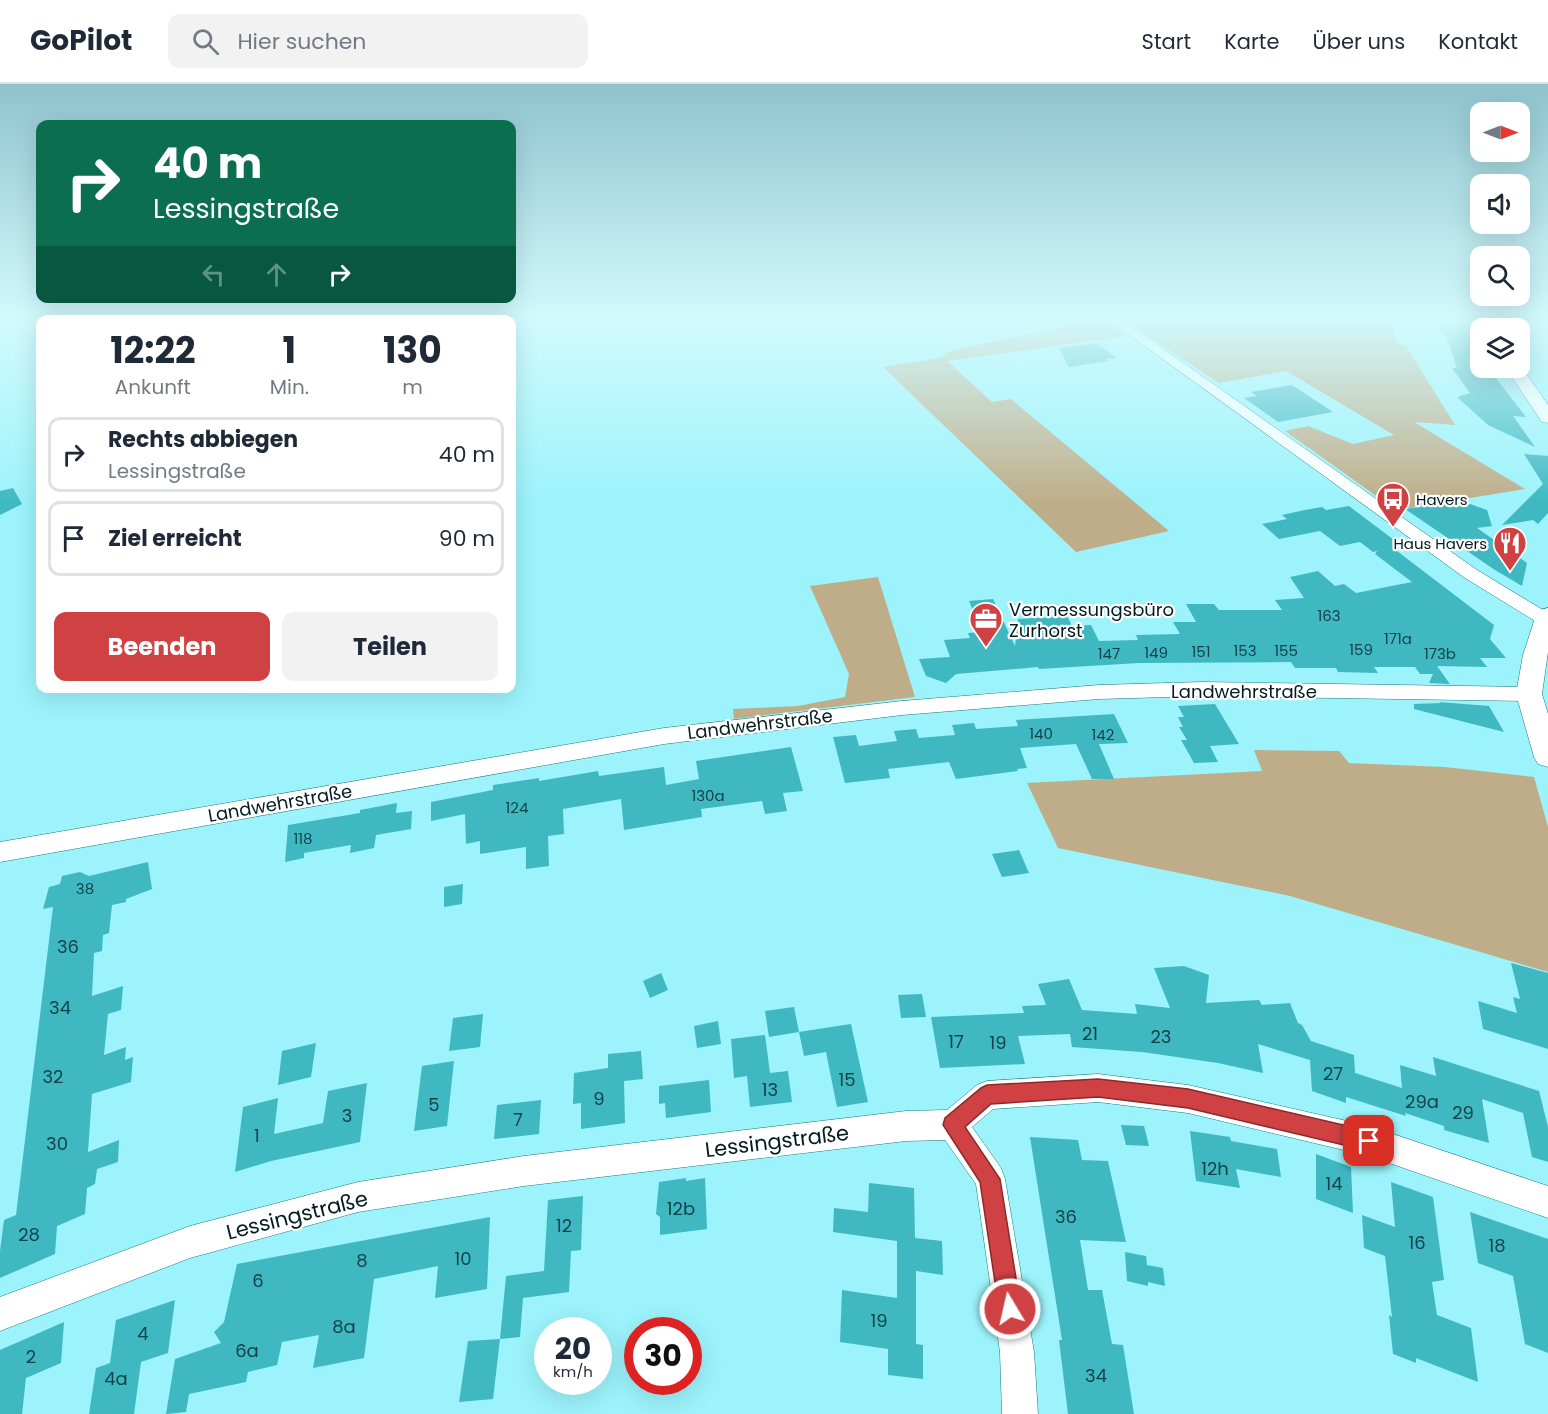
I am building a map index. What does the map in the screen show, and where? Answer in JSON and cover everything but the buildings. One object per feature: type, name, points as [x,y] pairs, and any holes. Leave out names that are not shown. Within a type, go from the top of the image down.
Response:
[{"type":"main road","points":[[1522,379],[1548,418]]},
{"type":"main road","points":[[1547,618],[1535,655],[1529,694],[1548,757]]},
{"type":"street","points":[[1198,379],[1471,574],[1547,618]]},
{"type":"street","name":"Landwehrstraße","points":[[0,852],[652,738],[902,708],[1099,692],[1202,689],[1529,694]]},
{"type":"street","points":[[1020,1414],[1017,1352],[990,1179],[952,1125],[987,1095],[1098,1088],[1188,1099],[1369,1141],[1548,1202]]},
{"type":"street","name":"Lessingstraße","points":[[0,1314],[190,1242],[358,1197],[524,1170],[906,1126],[952,1125]]},
{"type":"shaded area","points":[[896,379],[967,379],[992,402],[1011,399],[1169,531],[1076,552]]},
{"type":"shaded area","points":[[1213,379],[1241,379],[1219,383]]},
{"type":"shaded area","points":[[1300,379],[1427,379],[1455,425],[1414,422],[1525,489],[1396,510],[1285,431],[1308,426],[1353,444],[1394,435]]},
{"type":"shaded area","points":[[878,577],[915,697],[734,719],[733,709],[798,706],[845,697],[849,674],[810,586]]},
{"type":"shaded area","points":[[1254,750],[1339,751],[1349,763],[1445,767],[1534,777],[1548,827],[1548,972],[1290,896],[1058,848],[1027,783],[1262,771]]},
{"type":"place","name":"Havers","points":[[1393,528]]},
{"type":"place","name":"Haus Havers","points":[[1510,572]]},
{"type":"place","name":"Vermessungsbüro Zurhorst","points":[[986,648]]},
{"type":"route","points":[[1010,1309],[990,1179],[952,1125],[987,1095],[1098,1088],[1188,1099],[1369,1141]]}]
